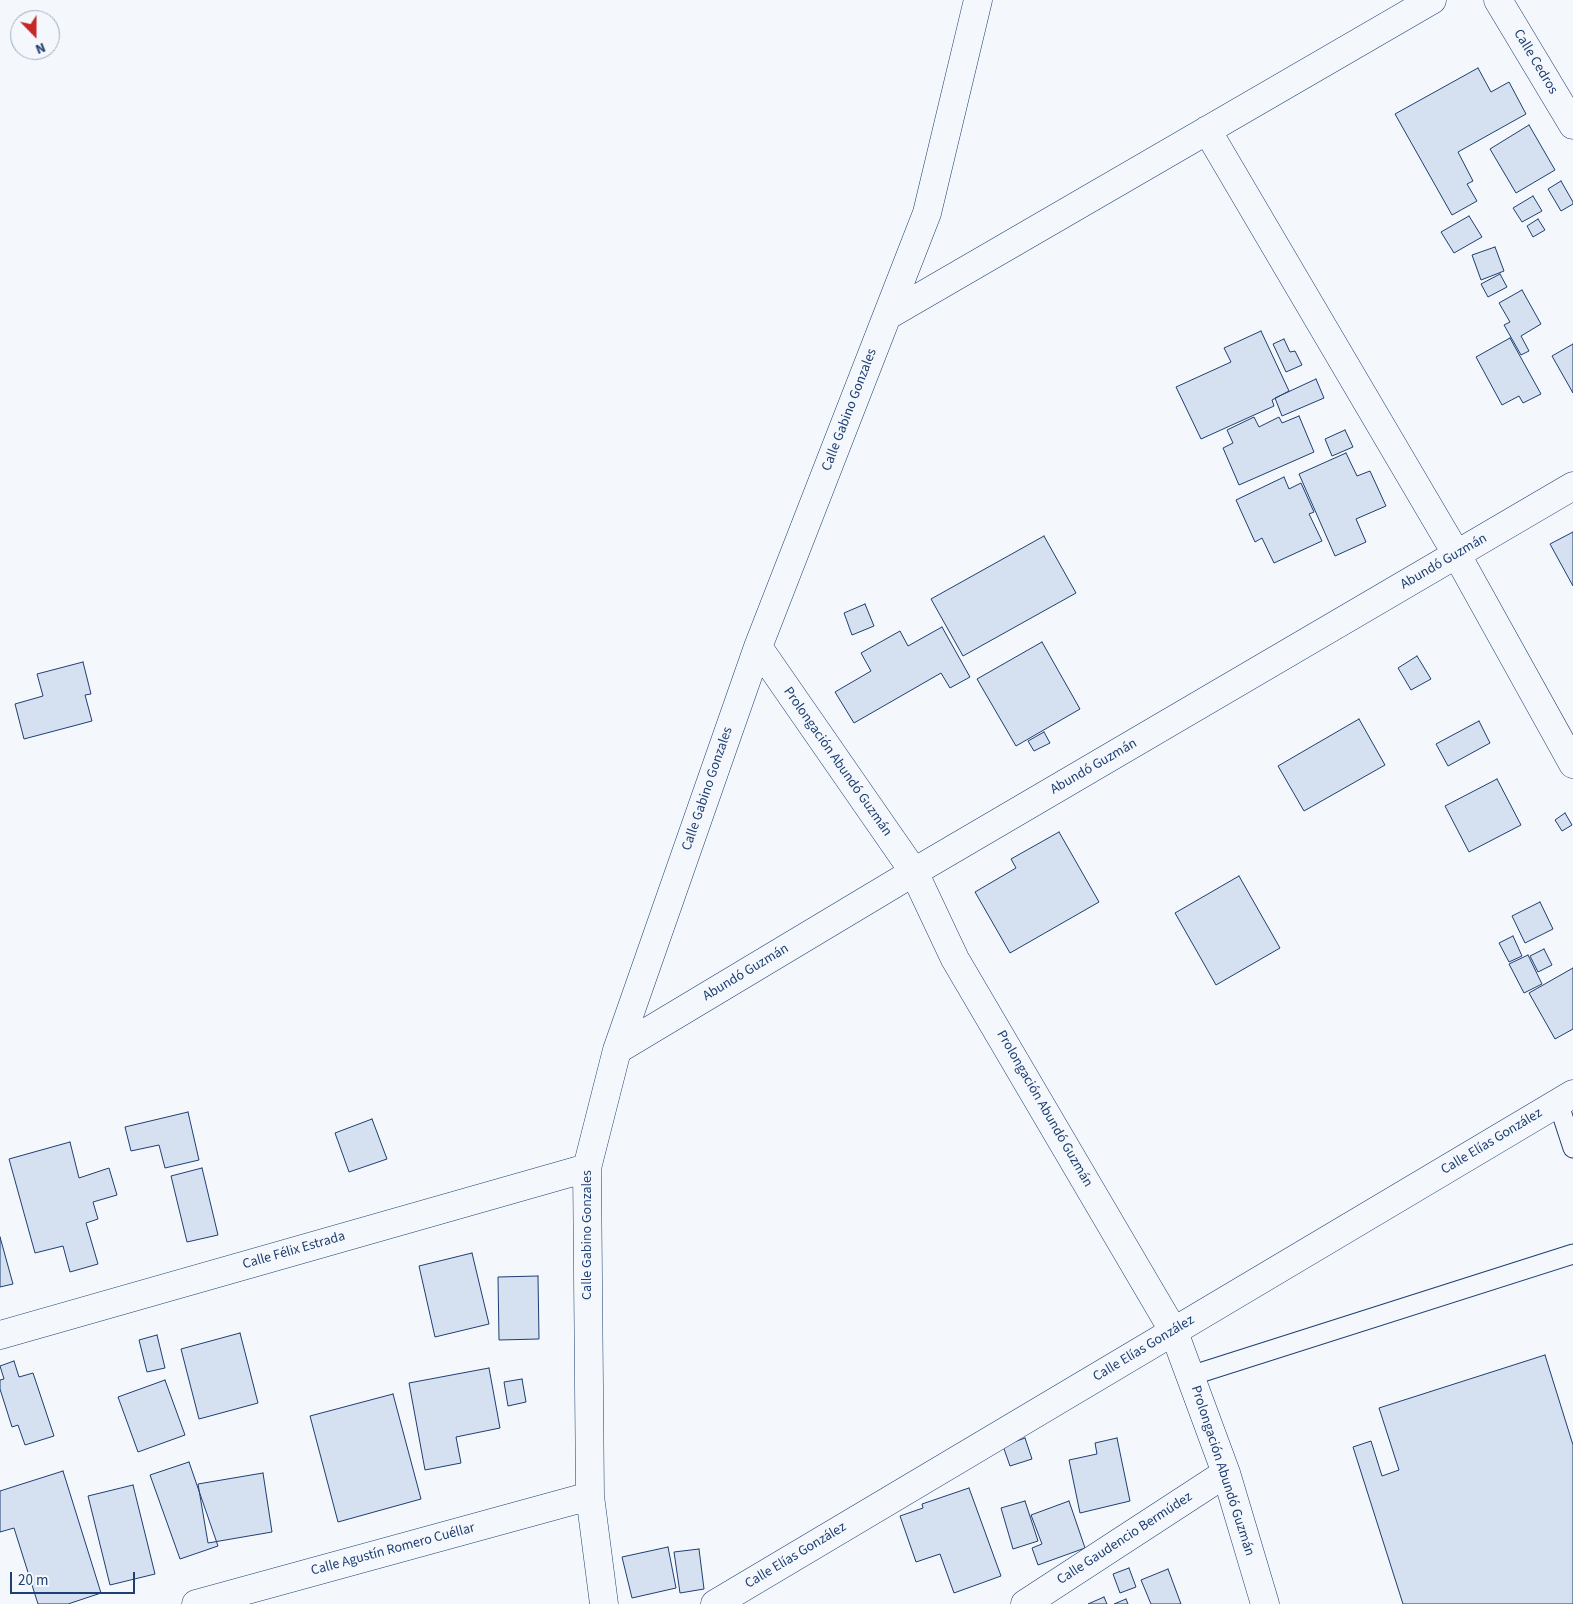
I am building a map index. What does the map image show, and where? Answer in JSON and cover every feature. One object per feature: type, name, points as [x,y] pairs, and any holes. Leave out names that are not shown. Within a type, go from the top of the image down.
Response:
[{"type":"street","name":"Calle Gabino Gonzales","points":[[604,1604],[590,1496],[587,1168],[617,1050],[758,647],[927,213],[978,0]]},
{"type":"street","points":[[887,316],[1432,0]]},
{"type":"street","name":"Calle Cedros","points":[[1498,0],[1573,125]]},
{"type":"street","points":[[1208,130],[1457,555],[1573,764]]},
{"type":"street","name":"Abundó Guzmán","points":[[617,1050],[914,872],[1573,486]]},
{"type":"street","name":"Prolongación Abundó Guzmán","points":[[758,647],[914,872],[955,959],[1174,1332],[1226,1474],[1264,1604]]},
{"type":"street","name":"Calle Elías González","points":[[714,1604],[1566,1098]]},
{"type":"street","name":"Calle Félix Estrada","points":[[0,1335],[587,1168]]},
{"type":"street","name":"Calle Gaudencio Bermúdez","points":[[1025,1604],[1226,1474]]},
{"type":"street","name":"Calle Agustín Romero Cuéllar","points":[[196,1604],[590,1496]]},
{"type":"lane","points":[[1566,1098],[1573,1148]]},
{"type":"lane","points":[[1190,1376],[1573,1254]]},
{"type":"building","points":[[1478,68],[1491,92],[1509,82],[1526,114],[1458,152],[1473,181],[1467,184],[1477,201],[1452,215],[1395,114]]},
{"type":"building","points":[[1529,125],[1555,170],[1516,193],[1490,149]]},
{"type":"building","points":[[1561,181],[1573,204],[1561,211],[1548,189]]},
{"type":"building","points":[[1533,196],[1542,211],[1522,222],[1513,208]]},
{"type":"building","points":[[1469,216],[1482,237],[1454,253],[1441,232]]},
{"type":"building","points":[[1538,219],[1545,230],[1533,237],[1527,226]]},
{"type":"building","points":[[1495,247],[1504,271],[1481,280],[1472,255]]},
{"type":"building","points":[[1500,274],[1507,287],[1488,297],[1481,284]]},
{"type":"building","points":[[1522,290],[1541,324],[1521,336],[1529,351],[1521,355],[1504,325],[1510,322],[1499,303]]},
{"type":"building","points":[[1261,331],[1289,391],[1272,400],[1274,406],[1201,439],[1176,387],[1231,362],[1224,348]]},
{"type":"building","points":[[1510,338],[1541,394],[1523,403],[1519,396],[1502,405],[1476,357]]},
{"type":"building","points":[[1284,339],[1290,352],[1295,351],[1302,365],[1286,372],[1273,344]]},
{"type":"building","points":[[1573,344],[1573,393],[1552,356]]},
{"type":"building","points":[[1316,379],[1324,398],[1282,416],[1275,398]]},
{"type":"building","points":[[1299,416],[1314,452],[1239,485],[1223,448],[1233,443],[1227,430],[1254,417],[1259,427],[1279,417],[1282,423]]},
{"type":"building","points":[[1345,430],[1353,447],[1332,456],[1325,439]]},
{"type":"building","points":[[1346,453],[1357,476],[1370,471],[1386,506],[1356,519],[1366,542],[1335,556],[1299,474]]},
{"type":"building","points":[[1284,477],[1289,489],[1301,483],[1314,512],[1309,514],[1322,541],[1274,563],[1262,538],[1255,542],[1236,500]]},
{"type":"building","points":[[1573,532],[1573,586],[1550,544]]},
{"type":"building","points":[[1044,536],[1076,593],[963,656],[931,599]]},
{"type":"building","points":[[865,604],[874,626],[852,635],[844,613]]},
{"type":"building","points":[[942,627],[970,677],[950,688],[941,673],[854,723],[835,692],[871,671],[861,653],[900,631],[908,646]]},
{"type":"building","points":[[1042,642],[1080,709],[1016,746],[977,679]]},
{"type":"building","points":[[1417,656],[1431,679],[1411,690],[1398,668]]},
{"type":"building","points":[[83,662],[91,694],[85,695],[92,721],[24,739],[15,704],[43,696],[37,674]]},
{"type":"building","points":[[1359,719],[1385,765],[1304,811],[1278,766]]},
{"type":"building","points":[[1479,721],[1490,743],[1448,766],[1436,744]]},
{"type":"building","points":[[1044,732],[1050,743],[1034,751],[1028,741]]},
{"type":"building","points":[[1497,779],[1521,825],[1469,852],[1445,806]]},
{"type":"building","points":[[1565,813],[1572,825],[1562,831],[1555,820]]},
{"type":"building","points":[[1059,832],[1099,902],[1010,953],[975,892],[1016,868],[1011,859]]},
{"type":"building","points":[[1239,876],[1280,948],[1216,985],[1175,913]]},
{"type":"building","points":[[1540,902],[1553,929],[1525,943],[1512,916]]},
{"type":"building","points":[[1513,936],[1522,956],[1509,962],[1499,943]]},
{"type":"building","points":[[1544,949],[1552,965],[1538,972],[1530,956]]},
{"type":"building","points":[[1528,955],[1542,984],[1524,993],[1509,964]]},
{"type":"building","points":[[1573,968],[1573,1029],[1555,1039],[1529,993]]},
{"type":"building","points":[[188,1112],[199,1160],[165,1168],[159,1145],[131,1151],[125,1127]]},
{"type":"building","points":[[372,1119],[387,1159],[349,1172],[335,1133]]},
{"type":"building","points":[[70,1142],[79,1178],[109,1168],[117,1195],[93,1202],[98,1219],[86,1223],[98,1264],[70,1272],[63,1246],[35,1253],[9,1159]]},
{"type":"building","points":[[202,1168],[218,1235],[187,1242],[171,1176]]},
{"type":"building","points":[[0,1237],[13,1284],[0,1287]]},
{"type":"building","points":[[472,1253],[489,1324],[435,1337],[419,1266]]},
{"type":"building","points":[[538,1276],[539,1339],[499,1340],[498,1277]]},
{"type":"building","points":[[240,1333],[258,1403],[199,1419],[181,1349]]},
{"type":"building","points":[[157,1335],[165,1368],[147,1372],[139,1340]]},
{"type":"building","points":[[1545,1355],[1573,1445],[1573,1604],[1403,1604],[1353,1447],[1371,1441],[1382,1476],[1399,1470],[1379,1408]]},
{"type":"building","points":[[14,1361],[19,1377],[33,1373],[54,1436],[25,1445],[18,1425],[12,1427],[0,1389],[0,1380],[4,1379],[0,1366]]},
{"type":"building","points":[[489,1368],[500,1428],[456,1437],[461,1463],[425,1470],[409,1383]]},
{"type":"building","points":[[522,1379],[526,1402],[508,1406],[504,1382]]},
{"type":"building","points":[[165,1380],[185,1435],[138,1452],[118,1397]]},
{"type":"building","points":[[393,1394],[421,1499],[338,1522],[310,1416]]},
{"type":"building","points":[[1025,1438],[1032,1459],[1010,1466],[1003,1446]]},
{"type":"building","points":[[1117,1438],[1130,1501],[1080,1513],[1069,1460],[1097,1454],[1095,1443]]},
{"type":"building","points":[[189,1462],[218,1546],[180,1559],[150,1475]]},
{"type":"building","points":[[63,1471],[101,1593],[68,1604],[38,1604],[14,1528],[0,1532],[0,1491]]},
{"type":"building","points":[[263,1473],[272,1532],[208,1543],[198,1484]]},
{"type":"building","points":[[133,1485],[155,1574],[110,1585],[88,1496]]},
{"type":"building","points":[[969,1488],[1001,1576],[954,1593],[940,1554],[916,1562],[900,1516],[923,1508],[922,1504]]},
{"type":"building","points":[[1025,1501],[1038,1541],[1013,1549],[1001,1508]]},
{"type":"building","points":[[1069,1501],[1085,1548],[1038,1565],[1032,1548],[1042,1544],[1031,1515]]},
{"type":"building","points":[[668,1547],[676,1588],[632,1598],[622,1557]]},
{"type":"building","points":[[699,1549],[704,1589],[680,1593],[674,1552]]},
{"type":"building","points":[[1129,1568],[1136,1587],[1120,1593],[1113,1574]]},
{"type":"building","points":[[1168,1569],[1181,1604],[1151,1604],[1141,1580]]},
{"type":"building","points":[[1104,1597],[1107,1604],[1088,1604]]},
{"type":"building","points":[[1126,1599],[1128,1604],[1114,1604]]}]
